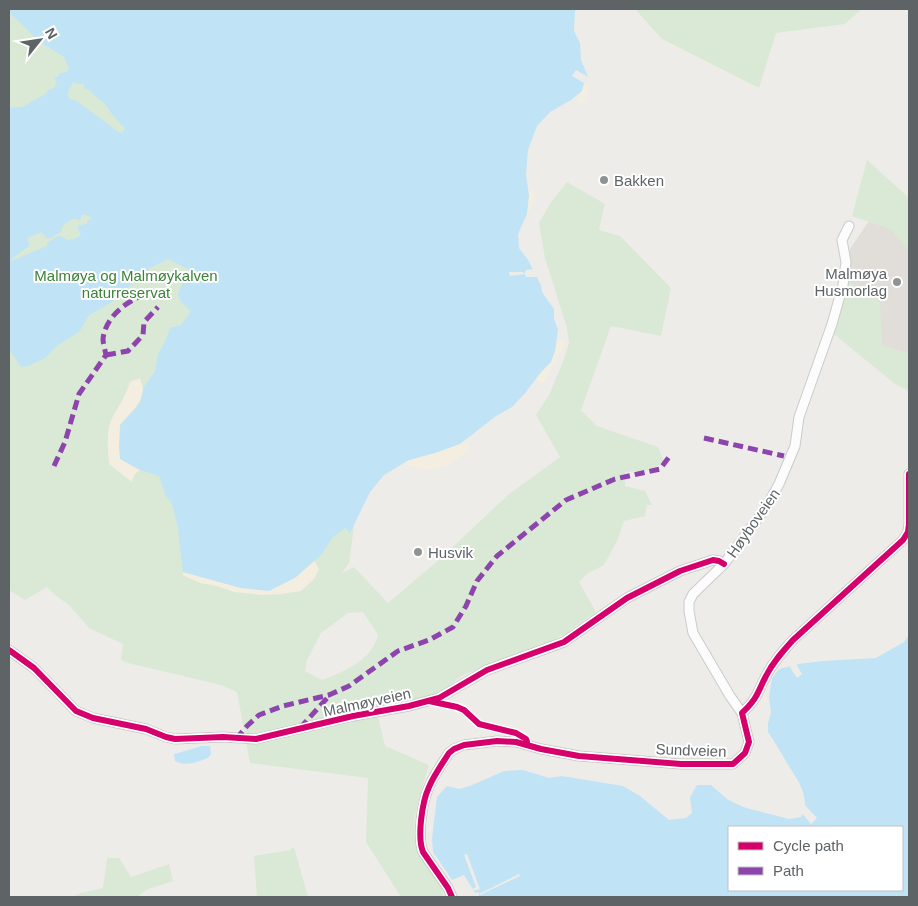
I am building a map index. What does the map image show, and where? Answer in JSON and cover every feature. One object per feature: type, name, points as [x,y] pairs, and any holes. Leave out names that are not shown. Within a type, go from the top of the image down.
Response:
[{"type":"street","name":"Høyboveien","points":[[742,713],[693,633],[689,602],[692,594],[724,564],[767,506],[792,456],[799,417],[832,324],[843,286],[846,262],[842,240],[849,226]]},
{"type":"street","points":[[742,713],[756,698],[766,676],[779,656],[793,640],[903,540],[908,532],[909,524],[909,474]]},
{"type":"street","name":"Malmøyveien","points":[[9,650],[34,668],[76,711],[93,718],[146,729],[175,739],[223,737],[256,739],[353,716],[410,706],[438,698],[487,670],[564,642],[605,614],[620,601],[680,571],[713,560],[724,564]]},
{"type":"street","name":"Sundveien","points":[[452,897],[420,846],[421,824],[428,788],[449,753],[454,749],[475,743],[497,740],[516,742],[579,756],[626,758],[681,764],[733,764],[745,753],[749,742],[742,713]]},
{"type":"shaded area","points":[[869,221],[909,233],[909,388],[841,307],[848,284],[850,249]]},
{"type":"green space","name":"Malmøya og Malmøykalven naturreservat","points":[[9,9],[110,9],[354,526],[349,563],[342,573],[354,567],[388,603],[441,558],[509,494],[560,457],[536,415],[549,395],[569,343],[567,328],[545,258],[539,223],[551,202],[567,182],[605,204],[599,230],[620,236],[671,288],[661,336],[611,326],[581,410],[597,426],[658,447],[664,461],[652,470],[625,472],[625,486],[645,491],[652,505],[647,505],[645,516],[624,521],[618,539],[604,565],[588,573],[579,582],[596,612],[570,630],[569,633],[526,653],[466,674],[437,694],[415,701],[376,708],[385,746],[429,765],[416,812],[414,835],[416,847],[421,858],[440,884],[444,897],[401,897],[366,842],[368,778],[250,763],[237,692],[221,685],[121,660],[123,644],[89,628],[69,605],[47,587],[25,600],[9,590]],"holes":[[[363,612],[378,635],[370,651],[348,669],[322,680],[305,671],[307,660],[321,633],[348,613]]]},
{"type":"green space","points":[[635,9],[862,9],[845,24],[776,33],[759,88],[662,39]]},
{"type":"green space","points":[[867,160],[909,198],[909,250],[890,229],[852,216]]},
{"type":"green space","points":[[844,277],[880,302],[882,345],[907,353],[909,351],[909,391],[895,384],[829,330]]},
{"type":"green space","points":[[294,847],[308,897],[257,897],[254,856],[290,850]]},
{"type":"green space","points":[[107,858],[119,858],[131,877],[169,864],[173,881],[146,890],[137,897],[72,897],[103,888]]},
{"type":"sand","points":[[584,84],[590,87],[583,104],[576,101]]},
{"type":"sand","points":[[534,190],[534,202],[527,214],[528,191]]},
{"type":"sand","points":[[557,340],[566,342],[543,384],[536,379],[551,362]]},
{"type":"sand","points":[[140,378],[142,385],[141,398],[120,425],[125,462],[140,470],[134,475],[132,482],[109,464],[108,432],[111,420],[130,382]]},
{"type":"sand","points":[[465,440],[470,446],[469,450],[446,465],[438,468],[422,469],[403,464],[418,457],[450,448]]},
{"type":"sand","points":[[314,560],[319,569],[314,579],[301,591],[281,594],[262,595],[234,592],[200,583],[183,575],[183,572],[241,588],[307,566]]},
{"type":"water","points":[[9,9],[575,9],[574,31],[580,43],[581,60],[588,77],[582,91],[550,112],[537,126],[528,150],[526,175],[529,196],[527,214],[518,234],[519,248],[528,260],[541,285],[542,292],[554,309],[554,319],[558,330],[555,351],[551,362],[512,407],[496,416],[460,444],[409,460],[384,475],[370,492],[350,533],[345,528],[333,537],[322,554],[295,578],[269,591],[241,588],[183,572],[178,528],[172,504],[166,496],[159,476],[140,470],[120,459],[119,448],[120,425],[140,403],[144,387],[155,371],[158,354],[170,328],[181,325],[191,311],[181,302],[178,294],[188,269],[168,259],[150,268],[112,302],[89,315],[79,332],[58,345],[45,358],[28,366],[21,367],[9,349],[9,262],[47,246],[47,243],[56,237],[61,236],[67,240],[74,239],[81,235],[77,227],[87,224],[87,221],[91,219],[89,216],[82,214],[81,219],[75,218],[64,224],[62,231],[51,238],[46,238],[42,232],[27,238],[30,245],[9,261],[9,108],[22,107],[46,94],[48,90],[54,88],[57,82],[54,78],[68,71],[69,68],[64,57],[40,42],[9,12]],"holes":[[[73,82],[83,84],[86,90],[88,89],[104,103],[125,128],[122,133],[77,101],[69,99],[68,92]]]},
{"type":"water","points":[[909,635],[909,897],[479,897],[479,892],[475,893],[464,875],[452,880],[433,852],[432,838],[437,797],[447,786],[459,789],[504,771],[523,770],[549,778],[562,776],[623,786],[640,796],[669,820],[686,818],[692,813],[690,797],[697,785],[711,785],[727,799],[743,807],[789,819],[801,817],[805,803],[802,789],[768,732],[771,713],[769,697],[772,678],[779,669],[799,664],[876,658],[904,642]]},
{"type":"water","points":[[202,746],[210,746],[211,754],[208,758],[187,764],[175,761],[174,754]]},
{"type":"pier","points":[[576,70],[588,77],[584,83],[572,76]]},
{"type":"pier","points":[[535,269],[539,277],[526,277],[525,274],[510,276],[509,272],[525,273],[526,270]]},
{"type":"pier","points":[[795,662],[802,674],[797,678],[788,664]]},
{"type":"pier","points":[[803,803],[817,818],[811,824],[801,812]]},
{"type":"pier","points":[[467,854],[480,889],[473,891],[472,889],[476,887],[464,855]]},
{"type":"pier","points":[[519,874],[520,876],[479,894]]},
{"type":"marked path","points":[[54,466],[65,442],[79,394],[106,355],[103,339],[107,325],[121,308],[139,297]]},
{"type":"marked path","points":[[106,355],[128,351],[143,335],[144,322],[158,307]]},
{"type":"marked path","points":[[704,438],[784,456]]},
{"type":"marked path","points":[[236,739],[259,715],[283,706],[329,695],[349,686],[398,651],[429,640],[453,627],[466,606],[477,581],[497,556],[566,500],[615,479],[660,469],[669,457]]},
{"type":"marked path","points":[[300,728],[330,695]]},
{"type":"cycle path","points":[[452,897],[448,888],[423,852],[420,838],[422,810],[426,793],[449,753],[464,745],[497,741],[516,742],[579,756],[681,764],[733,764],[745,753],[749,742],[742,713],[754,699],[775,661],[793,640],[903,540],[908,532],[909,474]]},
{"type":"cycle path","points":[[9,650],[34,668],[76,711],[93,718],[146,729],[175,739],[223,737],[256,739],[439,698],[487,670],[564,642],[627,598],[680,571],[713,560],[724,564]]},
{"type":"cycle path","points":[[429,701],[457,707],[464,710],[479,724],[516,733],[526,739],[527,742]]},
{"type":"place","name":"Bakken","points":[[604,180]]},
{"type":"place","name":"Malmøya Husmorlag","points":[[897,282]]},
{"type":"place","name":"Husvik","points":[[418,552]]}]
